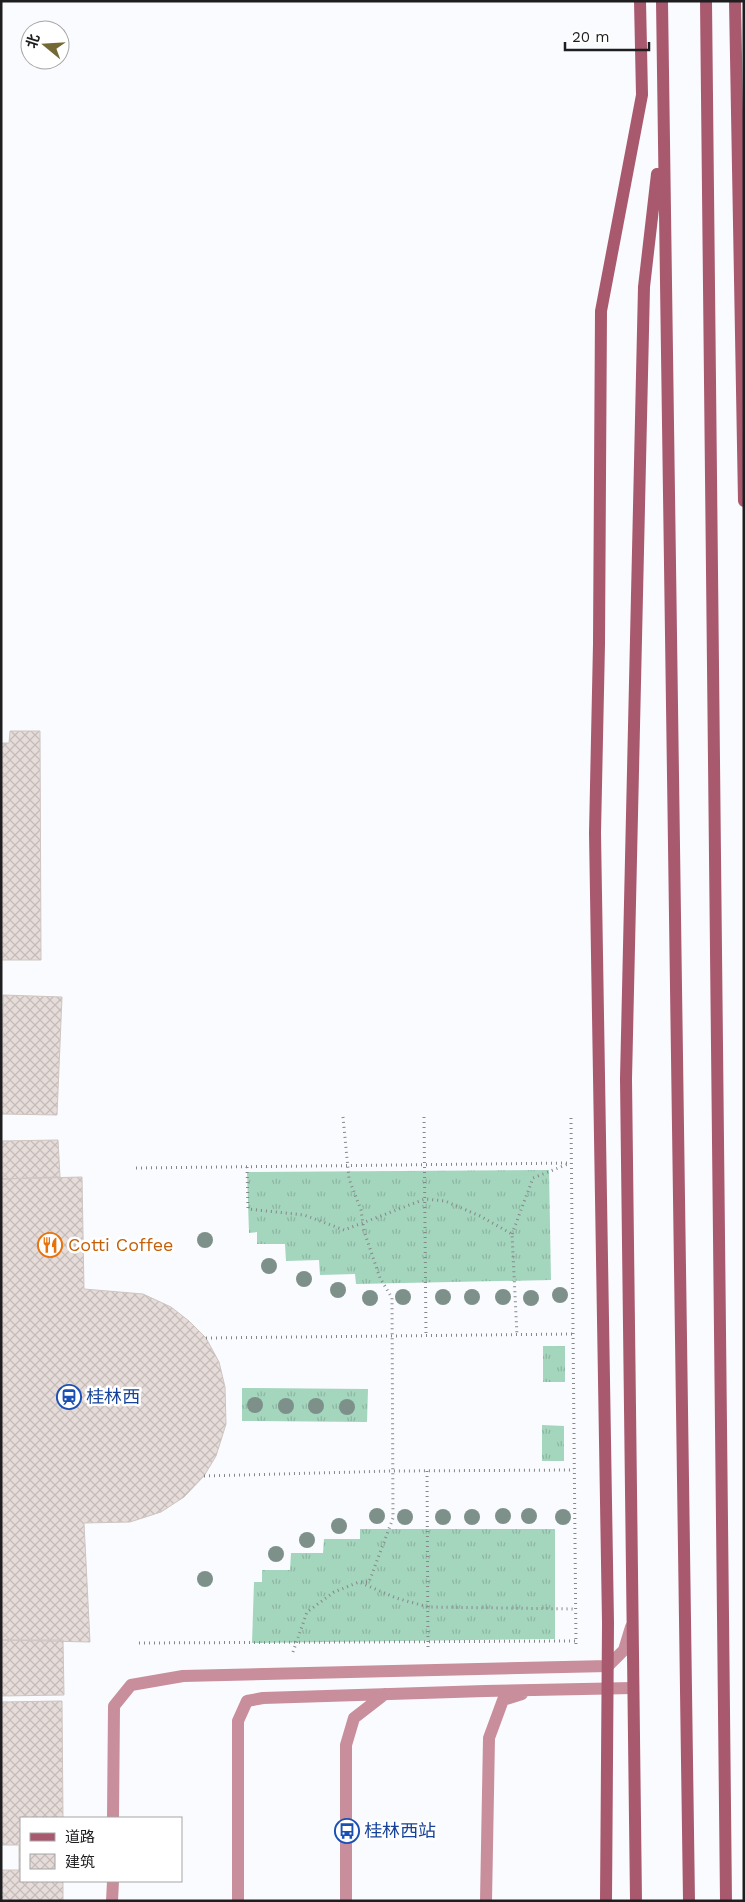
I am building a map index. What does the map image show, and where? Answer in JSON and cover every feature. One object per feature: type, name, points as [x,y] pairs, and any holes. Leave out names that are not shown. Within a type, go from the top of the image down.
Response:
[{"type":"street","points":[[606,1901],[608,1666],[595,833],[599,634],[601,311],[642,95],[640,1]]},
{"type":"street","points":[[662,1],[689,1901]]},
{"type":"street","points":[[706,1],[726,1901]]},
{"type":"street","points":[[735,1],[744,501]]},
{"type":"street","points":[[636,1901],[626,1079],[644,287],[664,122]]},
{"type":"lane","points":[[113,1817],[114,1706],[130,1685],[183,1676],[608,1666],[624,1650],[633,1622]]},
{"type":"lane","points":[[238,1901],[238,1721],[247,1701],[263,1698],[634,1688]]},
{"type":"lane","points":[[486,1901],[489,1738],[503,1700],[536,1690]]},
{"type":"lane","points":[[346,1901],[346,1745],[354,1718],[385,1694]]},
{"type":"lane","points":[[112,1882],[112,1901]]},
{"type":"path","points":[[286,1674],[307,1612],[334,1592],[358,1582],[369,1582],[393,1518],[392,1298],[380,1278],[364,1231],[362,1210],[349,1179],[343,1117]]},
{"type":"path","points":[[424,1117],[426,1336]]},
{"type":"path","points":[[571,1118],[576,1666]]},
{"type":"path","points":[[136,1168],[571,1163]]},
{"type":"path","points":[[517,1335],[512,1234],[533,1178],[571,1163]]},
{"type":"path","points":[[247,1167],[248,1209],[304,1215],[344,1230],[425,1199],[445,1201],[480,1216],[512,1234]]},
{"type":"path","points":[[206,1338],[573,1334]]},
{"type":"path","points":[[204,1476],[427,1470],[574,1470]]},
{"type":"path","points":[[427,1470],[428,1670]]},
{"type":"path","points":[[358,1582],[396,1598],[428,1607],[576,1609]]},
{"type":"path","points":[[139,1643],[576,1641]]},
{"type":"green space","points":[[549,1170],[551,1280],[356,1284],[355,1274],[320,1275],[319,1260],[286,1261],[285,1244],[257,1244],[257,1232],[249,1233],[247,1172]]},
{"type":"green space","points":[[543,1346],[565,1346],[565,1382],[543,1382]]},
{"type":"green space","points":[[242,1388],[368,1389],[367,1422],[242,1421]]},
{"type":"green space","points":[[542,1425],[564,1426],[564,1461],[542,1461]]},
{"type":"green space","points":[[360,1529],[555,1529],[555,1639],[252,1643],[254,1582],[262,1582],[262,1570],[290,1570],[291,1553],[323,1553],[324,1539],[360,1539]]},
{"type":"building","points":[[10,731],[40,731],[41,960],[1,960],[1,743],[9,743]]},
{"type":"building","points":[[3,995],[62,997],[57,1115],[1,1114]]},
{"type":"building","points":[[58,1140],[60,1177],[1,1179],[1,1141]]},
{"type":"building","points":[[82,1177],[84,1289],[143,1294],[171,1307],[189,1321],[206,1338],[219,1362],[225,1387],[226,1424],[216,1456],[204,1476],[184,1497],[161,1512],[130,1522],[84,1523],[90,1642],[1,1640],[1,1179]]},
{"type":"building","points":[[1,1640],[63,1640],[64,1695],[1,1696]]},
{"type":"building","points":[[62,1701],[63,1817],[20,1817],[20,1882],[63,1882],[63,1901],[1,1901],[1,1870],[19,1870],[19,1845],[1,1845],[1,1702]]},
{"type":"place","name":"Cotti Coffee","points":[[50,1245]]},
{"type":"place","name":"桂林西","points":[[69,1397]]},
{"type":"place","name":"桂林西站","points":[[347,1831]]}]
